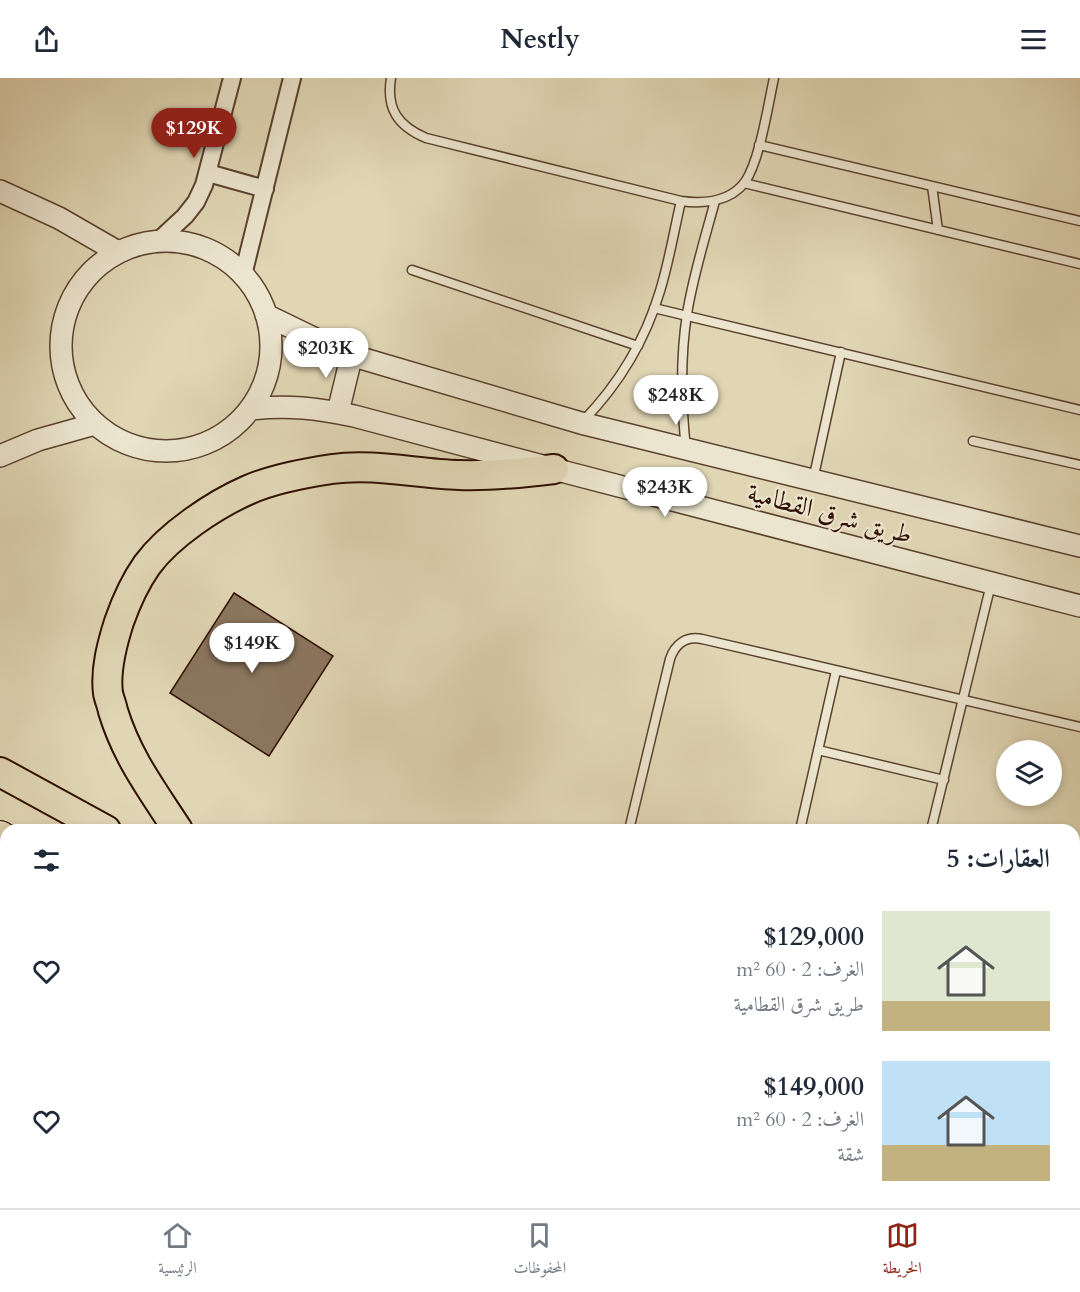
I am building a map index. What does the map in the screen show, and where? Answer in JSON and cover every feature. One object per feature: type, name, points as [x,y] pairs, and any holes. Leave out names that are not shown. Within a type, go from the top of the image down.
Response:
[{"type":"highway","points":[[174,824],[138,770],[119,732],[108,693],[108,666],[113,640],[126,602],[147,565],[173,538],[205,513],[249,489],[335,469],[367,468],[458,475],[511,474],[554,469]]},
{"type":"highway","points":[[0,772],[95,824]]},
{"type":"street","points":[[157,242],[185,216],[204,185],[232,78]]},
{"type":"street","points":[[243,275],[292,78]]},
{"type":"street","points":[[208,173],[265,189]]},
{"type":"street","points":[[0,191],[59,218],[118,252]]},
{"type":"street","points":[[157,242],[195,245],[229,262],[253,287],[261,301],[267,315],[271,339],[270,364],[263,388],[250,409],[230,430],[205,444],[176,451],[147,449],[120,440],[95,424],[76,402],[64,375],[60,347],[64,318],[76,291],[94,269],[118,252],[137,245],[157,242]]},
{"type":"street","name":"طريق شرق القطامية","points":[[267,315],[332,347],[352,354],[581,423],[1080,546]]},
{"type":"street","points":[[339,412],[352,354]]},
{"type":"street","name":"طريق شرق القطامية","points":[[250,409],[276,406],[339,412],[1080,606]]},
{"type":"street","points":[[0,456],[38,440],[95,424]]},
{"type":"lane","points":[[391,78],[389,95],[393,109],[401,122],[412,132],[426,138],[681,201],[698,203],[715,201],[730,194],[744,183],[759,145],[774,78]]},
{"type":"lane","points":[[759,145],[1080,221]]},
{"type":"lane","points":[[744,183],[1080,264]]},
{"type":"lane","points":[[932,186],[938,230]]},
{"type":"lane","points":[[581,423],[598,406],[638,346],[665,274],[681,201]]},
{"type":"lane","points":[[686,449],[681,380],[687,315],[715,201]]},
{"type":"lane","points":[[412,270],[638,346]]},
{"type":"lane","points":[[654,308],[1080,410]]},
{"type":"lane","points":[[813,480],[841,352]]},
{"type":"lane","points":[[974,441],[1080,465]]},
{"type":"lane","points":[[933,824],[992,583]]},
{"type":"lane","points":[[630,824],[672,651],[684,641],[696,638],[1080,727]]},
{"type":"lane","points":[[801,824],[836,670]]},
{"type":"lane","points":[[818,750],[944,780]]},
{"type":"building","points":[[234,593],[333,656],[269,756],[170,693]]}]
